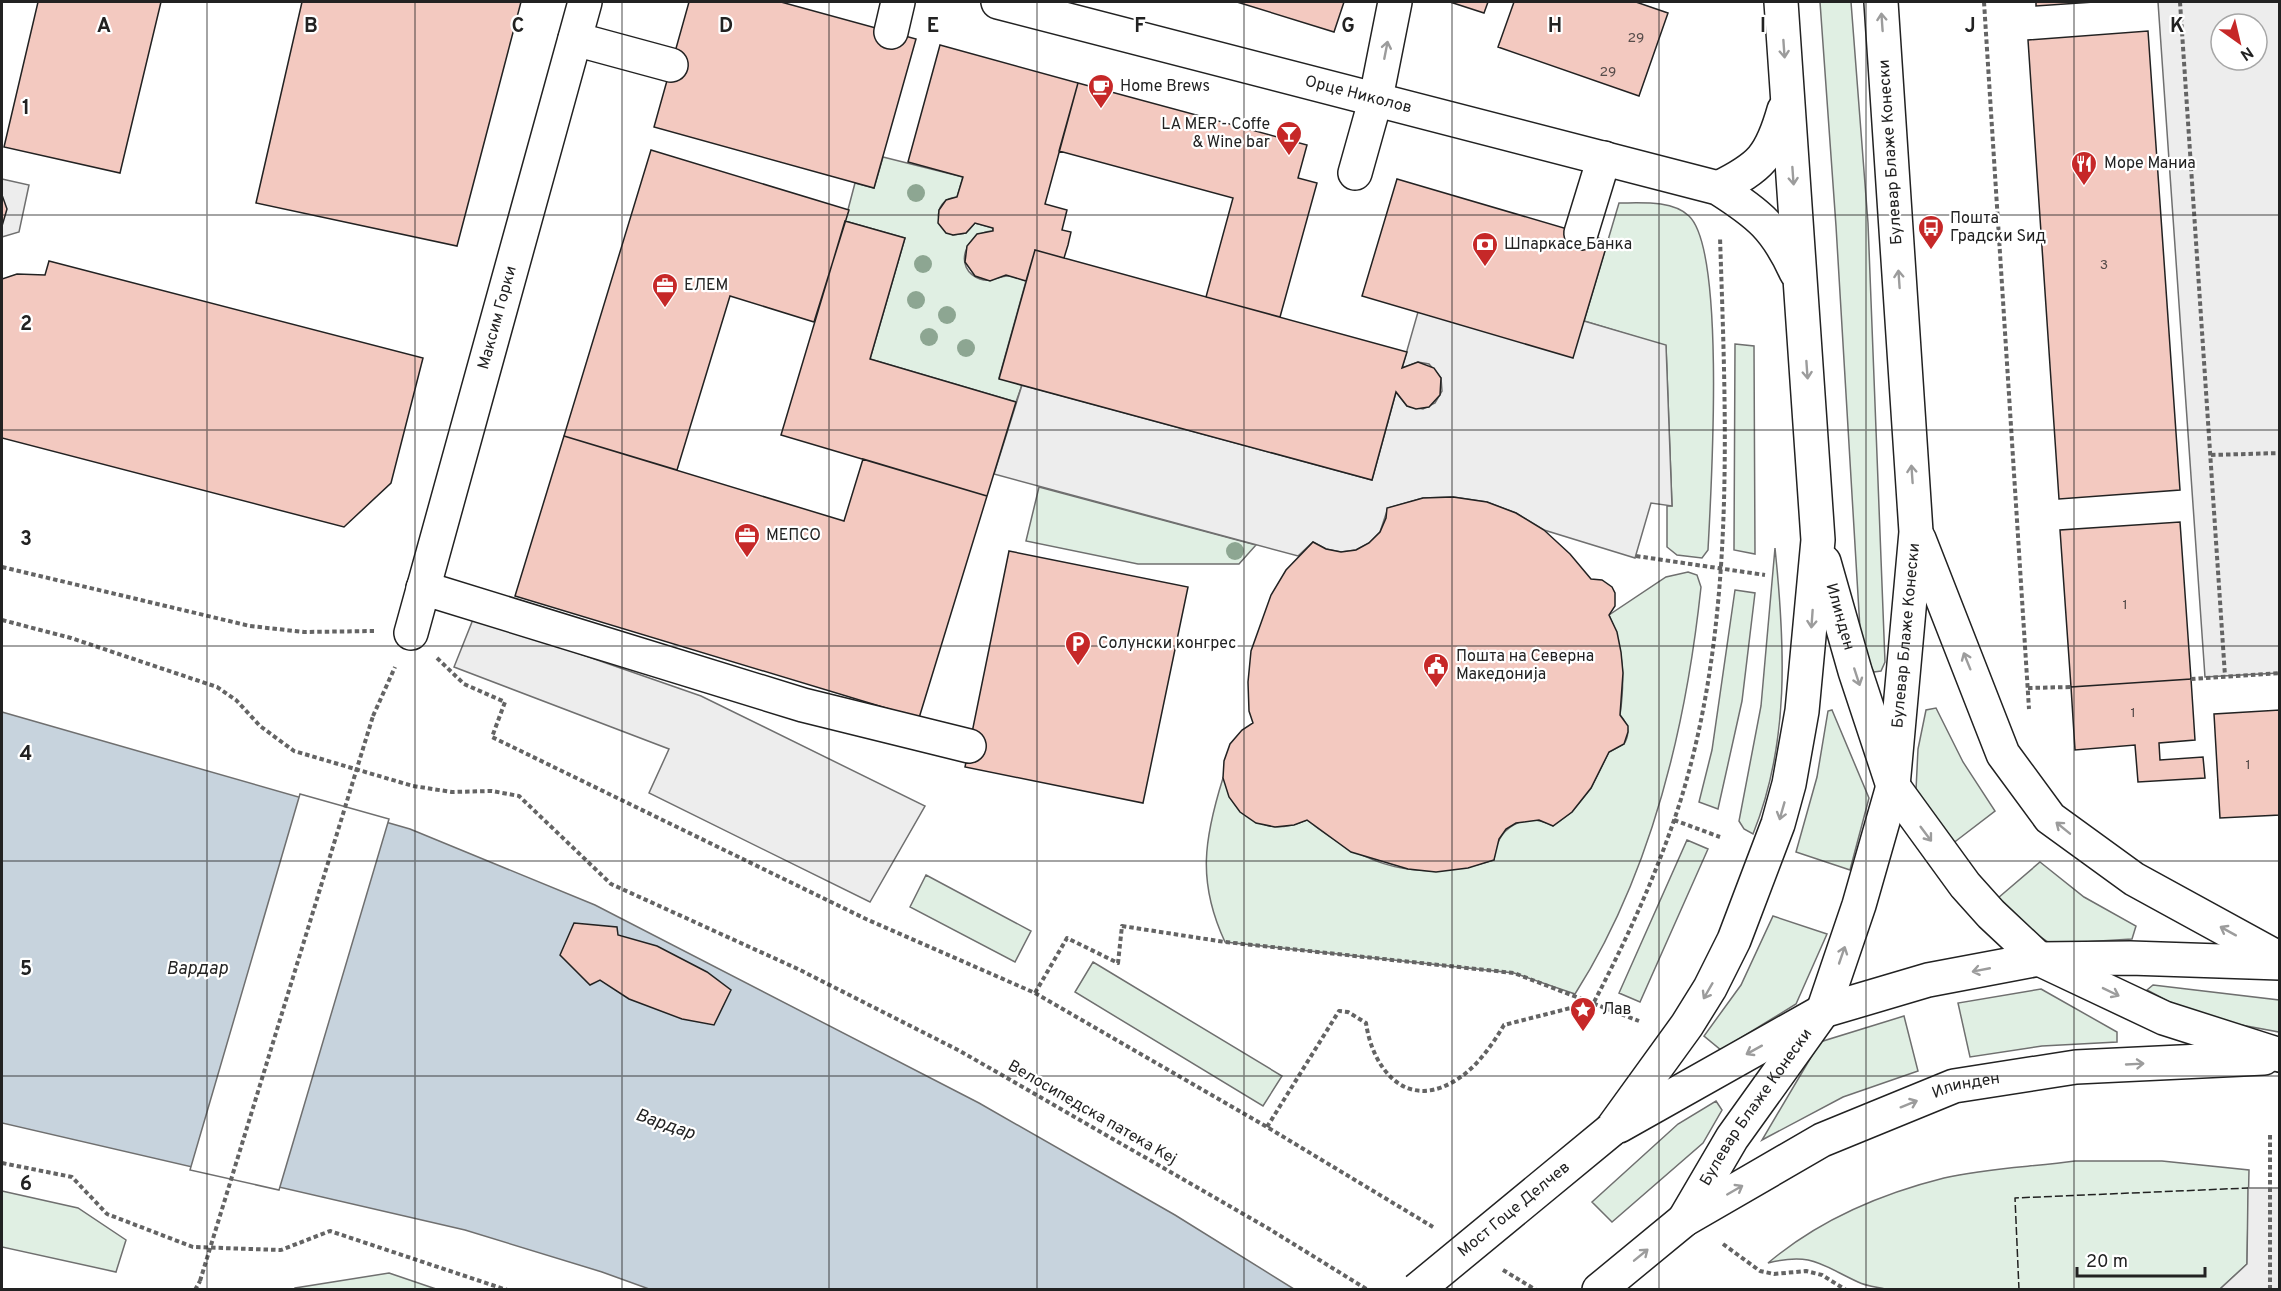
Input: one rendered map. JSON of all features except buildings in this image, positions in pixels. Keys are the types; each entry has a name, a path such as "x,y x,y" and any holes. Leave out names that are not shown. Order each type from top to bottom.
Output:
{"street":[{"name":"Максим Горки","path":"411,633 585,2"},
{"name":"Орце Николов","path":"998,2 1718,188 1755,211 1762,219 1782,243 1801,283"},
{"path":"1355,173 1376,98 1395,2"},
{"path":"1611,1131 1710,988 1734,940 1762,872 1784,804 1796,752 1810,644 1818,540 1781,2"},
{"name":"Булевар Блаже Конески","path":"1684,1220 1732,1137 1823,1011 1859,905 1893,786 1916,532 1881,2"},
{"path":"575,39 671,65"},
{"path":"1718,188 1751,172 1774,142 1787,97"},
{"path":"1581,233 1604,158"},
{"path":"1916,532 2003,754 2050,818 2134,879 2280,961"},
{"name":"Илинден","path":"1818,540 1855,671 1893,786 1965,885 1990,914 2039,959 2164,1018 2280,1056"},
{"path":"423,588 803,705 969,746"},
{"path":"1611,1131 1823,1011 1928,980 2039,959 2130,957 2280,961"},
{"name":"Илинден","path":"1684,1220 1822,1140 1954,1086 2076,1067 2280,1056"},
{"name":"Мост Гоце Делчев","path":"1417,1290 1611,1131"},
{"path":"1599,1290 1684,1220"}],"path":[{"path":"1984,2 2030,721"},
{"path":"2180,2 2225,676"},
{"path":"1268,1127 1339,1011 1348,1012 1366,1023 1376,1060 1389,1076 1404,1086 1428,1090 1452,1083 1468,1071 1493,1043 1504,1025 1594,1002 1632,927 1674,820 1693,752 1719,600 1724,493 1719,230"},
{"path":"2211,455 2280,453"},
{"path":"1636,556 1766,575"},
{"path":"2,567 250,626 304,632 411,633 464,684 505,702 492,737 866,919 1035,993 1268,1127 1436,1229"},
{"name":"Велосипедска патека Кеј","path":"2,620 71,638 218,687 236,700 260,726 294,751 413,786 452,792 492,791 519,796 611,884 798,969 960,1051 1266,1227 1368,1290"},
{"path":"195,1290 200,1281 373,716 411,633"},
{"path":"2191,679 2280,673"},
{"path":"2028,688 2071,687"},
{"path":"1674,820 1720,837"},
{"path":"1035,993 1067,938 1118,963 1122,926 1225,942 1514,973 1639,1021"},
{"path":"2270,1135 2270,1290"},
{"path":"2,1163 72,1177 107,1214 193,1247 281,1250 330,1231 507,1290"},
{"path":"1724,1245 1760,1272 1806,1271 1822,1275 1846,1290"},
{"path":"1496,1265 1536,1290"}],"green space":[{"path":"1820,2 1851,2 1868,223 1885,662 1881,671 1874,672 1869,665 1860,629"},
{"path":"883,157 963,177 957,197 949,199 940,208 938,214 942,226 953,235 966,233 975,223 993,228 993,231 983,233 969,244 964,260 966,267 971,274 984,280 1008,276 1026,281 999,378 1022,385 1016,402 870,359 905,238 845,221 855,183 874,188"},
{"path":"1619,203 1646,203 1674,207 1689,216 1701,238 1708,275 1714,374 1708,550 1702,558 1677,555 1667,547 1667,506 1672,506 1666,346 1584,321"},
{"path":"1735,344 1754,346 1755,554 1734,550"},
{"path":"1039,487 1256,545 1239,564 1138,564 1026,541"},
{"path":"1775,548 1781,621 1782,693 1773,764 1765,799 1753,834 1744,829 1739,821 1761,706"},
{"path":"1688,572 1697,575 1701,587 1686,693 1675,746 1645,849 1625,899 1602,948 1575,994 1514,973 1225,942 1210,900 1206,860 1211,821 1223,778 1240,803 1256,820 1277,827 1307,820 1351,849 1372,860 1394,867 1441,870 1467,867 1494,860 1500,839 1513,825 1532,820 1553,826 1572,812 1591,788 1609,752 1624,744 1628,732 1627,725 1620,715 1622,664 1618,640 1609,615 1666,577"},
{"path":"1735,590 1755,593 1742,701 1718,809 1699,802 1712,750"},
{"path":"1936,708 1963,762 1995,811 1952,844 1916,790 1918,749 1926,710"},
{"path":"1832,710 1869,798 1850,870 1796,852 1817,777 1828,711"},
{"path":"1687,840 1708,849 1640,1002 1619,993"},
{"path":"2040,862 2084,897 2136,926 2132,939 2051,944 2029,929 1998,898"},
{"path":"926,875 1031,931 1015,962 910,907"},
{"path":"1773,916 1827,934 1796,1004 1721,1050 1704,1036 1741,985"},
{"path":"1093,962 1282,1076 1263,1106 1075,992"},
{"path":"2153,985 2279,1000 2279,1032 2198,1017 2147,990"},
{"path":"2041,989 2117,1032 2117,1042 2042,1046 1970,1057 1958,1003"},
{"path":"1904,1016 1918,1071 1843,1097 1762,1140 1820,1042"},
{"path":"1716,1101 1722,1110 1703,1143 1612,1222 1592,1202 1678,1124"},
{"path":"2075,1161 2162,1161 2249,1170 2247,1264 2220,1289 1885,1289 1861,1283 1816,1262 1795,1259 1768,1263 1829,1221 1851,1210 1920,1184 1993,1170"},
{"path":"2,1191 78,1208 126,1240 116,1272 2,1247"},
{"path":"389,1273 436,1289 294,1289 295,1288"}],"shaded area":[{"path":"2158,2 2279,2 2279,673 2205,677"},
{"path":"2,179 29,185 19,232 2,237"},
{"path":"1418,312 1584,321 1666,345 1672,506 1651,503 1635,558 1544,530 1516,513 1487,502 1453,497 1423,498 1388,508 1380,532 1369,543 1356,550 1341,552 1326,549 1313,542 1298,556 994,474 1022,385 1372,480 1396,392 1407,406 1423,409 1435,403 1442,391 1441,378 1429,364 1418,362 1402,368"},
{"path":"474,617 701,696 925,806 870,902 649,793 669,749 454,667"},
{"path":"2248,1188 2279,1188 2279,1289 2220,1289 2247,1264"}],"water":[{"name":"Вардар","path":"2,712 410,829 595,905 979,1103 1175,1215 1294,1289 649,1289 602,1272 465,1230 2,1123"}],"pier":[{"path":"300,794 389,819 279,1190 190,1170"}],"fence":[{"path":"2019,1290 2015,1198 2248,1188"}],"place":[{"name":"Home Brews","path":"1101,110"},
{"name":"LA MER - Coffe & Wine bar","path":"1289,157"},
{"name":"Море Маниа","path":"2084,187"},
{"name":"Пошта Градски Sид","path":"1931,251"},
{"name":"Шпаркасе Банка","path":"1485,268"},
{"name":"ЕЛЕМ","path":"665,309"},
{"name":"МЕПСО","path":"747,559"},
{"name":"Солунски конгрес","path":"1078,667"},
{"name":"Пошта на Северна Македонија","path":"1436,689"},
{"name":"Лав","path":"1583,1033"}]}
